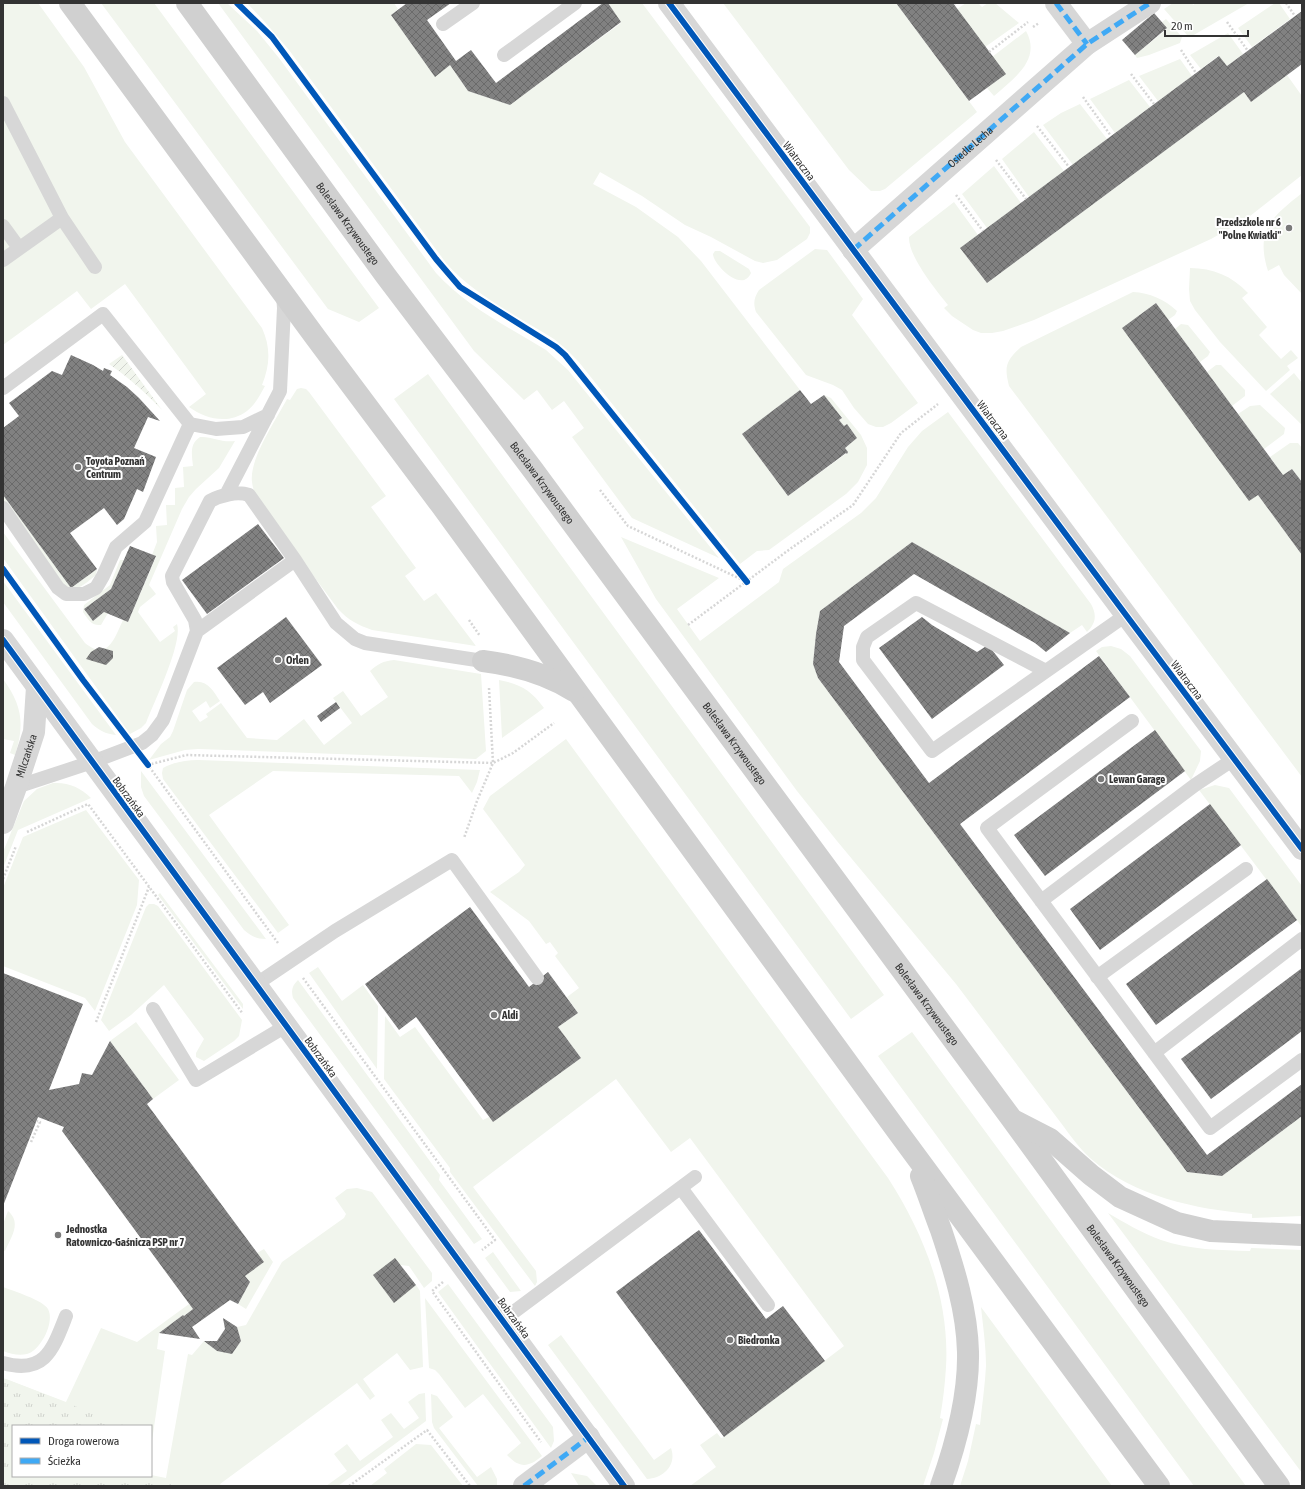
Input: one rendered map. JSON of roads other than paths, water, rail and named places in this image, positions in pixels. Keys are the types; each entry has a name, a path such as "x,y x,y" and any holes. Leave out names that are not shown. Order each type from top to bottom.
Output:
{"main road":[{"path":"70,3 441,505 898,1132 1159,1486"},
{"name":"Bolesława Krzywoustego","path":"187,3 386,276 542,483 1011,1118 1279,1486"},
{"path":"485,662 519,667 542,674 564,684 582,698"},
{"path":"1011,1118 1050,1139 1091,1176 1120,1197 1177,1223 1211,1231 1299,1234"},
{"path":"898,1132 926,1187 949,1255 960,1297 967,1339 968,1368 964,1401 952,1455 942,1486"}],"street":[{"name":"Wiatraczna","path":"669,3 1302,849"},
{"path":"1056,3 1087,44"},
{"name":"Osiedle Lecha","path":"853,250 1087,44 1150,3"},
{"name":"Bobrzańska","path":"3,640 624,1486"},
{"name":"Milczańska","path":"3,823 34,732 37,687"},
{"path":"524,1486 588,1436"}],"lane":[{"path":"443,24 473,3"},
{"path":"504,55 575,3"},
{"path":"3,103 62,218 95,267"},
{"path":"3,260 62,218"},
{"path":"3,226 19,248"},
{"path":"226,495 279,394 282,382 283,293"},
{"path":"3,388 103,314 190,424 216,428 243,427 268,415"},
{"path":"3,508 58,588 66,594 84,594 96,588 116,547 145,522 190,424"},
{"path":"16,787 92,762 142,743 152,736 158,728 163,720 197,631 195,620 172,576 210,501 226,495 242,493 249,495 295,560 336,623 355,639 365,643 485,662"},
{"path":"197,631 295,560"},
{"path":"1046,671 916,603 866,637 863,647 863,660 932,751 1126,615"},
{"path":"1132,721 987,828 1210,1128 1302,1060"},
{"path":"1041,900 1195,785 1234,759"},
{"path":"256,985 335,931 452,860 537,978"},
{"path":"1097,977 1246,869"},
{"path":"1154,1053 1302,938"},
{"path":"153,1009 196,1080 286,1026"},
{"path":"502,1320 696,1177"},
{"path":"681,1188 768,1305"},
{"path":"3,1363 21,1366 37,1363 47,1355 55,1343 66,1316"}],"place":[{"name":"Przedszkole nr 6 \"Polne Kwiatki\"","path":"1289,228"},
{"name":"Toyota Poznań Centrum","path":"78,467"},
{"name":"Orlen","path":"278,660"},
{"name":"Lewan Garage","path":"1101,779"},
{"name":"Aldi","path":"494,1015"},
{"name":"Jednostka Ratowniczo-Gaśnicza PSP nr 7","path":"58,1235"},
{"name":"Biedronka","path":"730,1340"}]}
